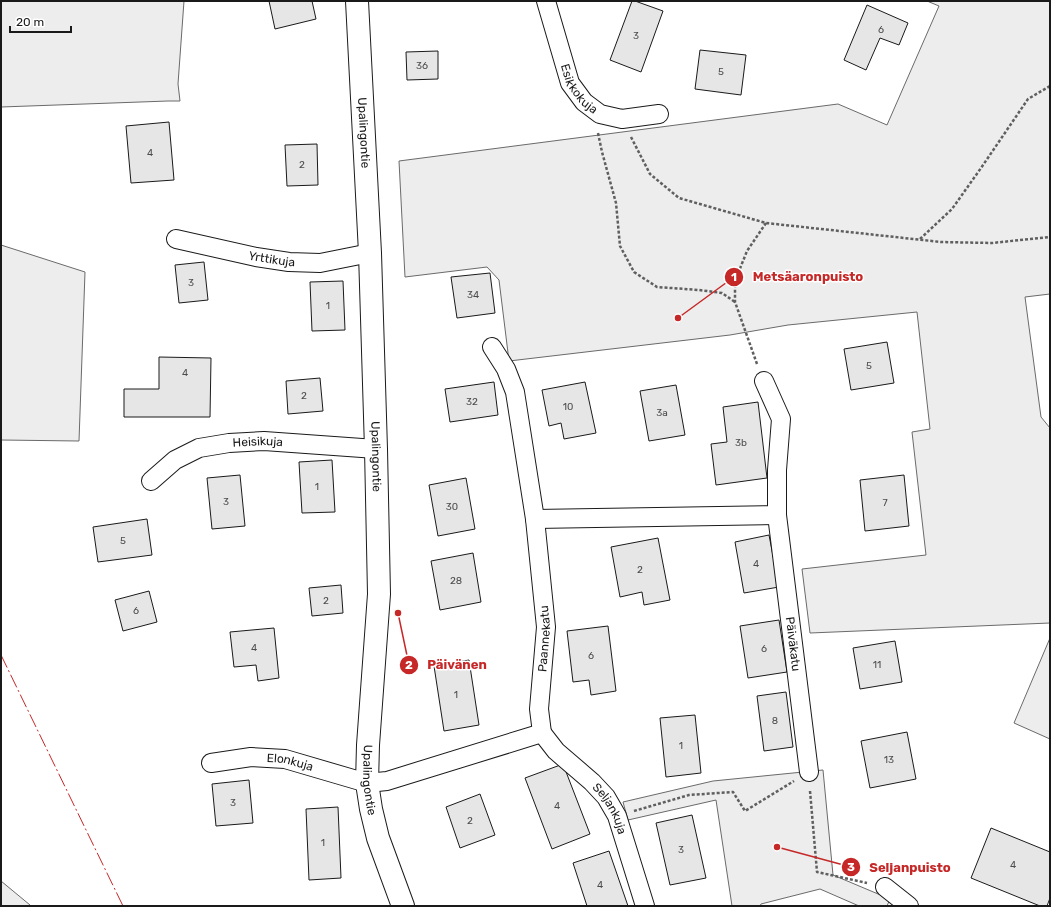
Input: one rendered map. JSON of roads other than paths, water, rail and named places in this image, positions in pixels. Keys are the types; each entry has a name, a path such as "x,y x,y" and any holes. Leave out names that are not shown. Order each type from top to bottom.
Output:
{"street":[{"name":"Upalingontie","path":"357,1 370,254 379,594 368,745 367,783 378,838 403,906"},
{"name":"Esikkokuja","path":"546,1 570,83 584,102 600,114 622,119 659,114"},
{"name":"Yrttikuja","path":"176,239 256,257 289,262 320,263 370,254"},
{"name":"Paannekatu","path":"492,347 506,369 515,392 535,519 546,628 539,709 542,733"},
{"name":"Päiväkatu","path":"764,381 780,419 777,470 777,516 809,772"},
{"name":"Heisikuja","path":"151,481 175,460 199,448 229,443 264,441 376,449"},
{"path":"535,519 777,516"},
{"path":"367,783 387,781 542,733"},
{"name":"Seljankuja","path":"542,733 556,751 592,782 606,797 617,816 645,906"},
{"name":"Elonkuja","path":"211,763 251,757 285,759 367,783"},
{"path":"886,887 909,906"}],"place":[{"name":"Metsäaronpuisto","path":"678,318"},
{"name":"Päivänen","path":"398,613"},
{"name":"Seljanpuisto","path":"777,847"}]}
